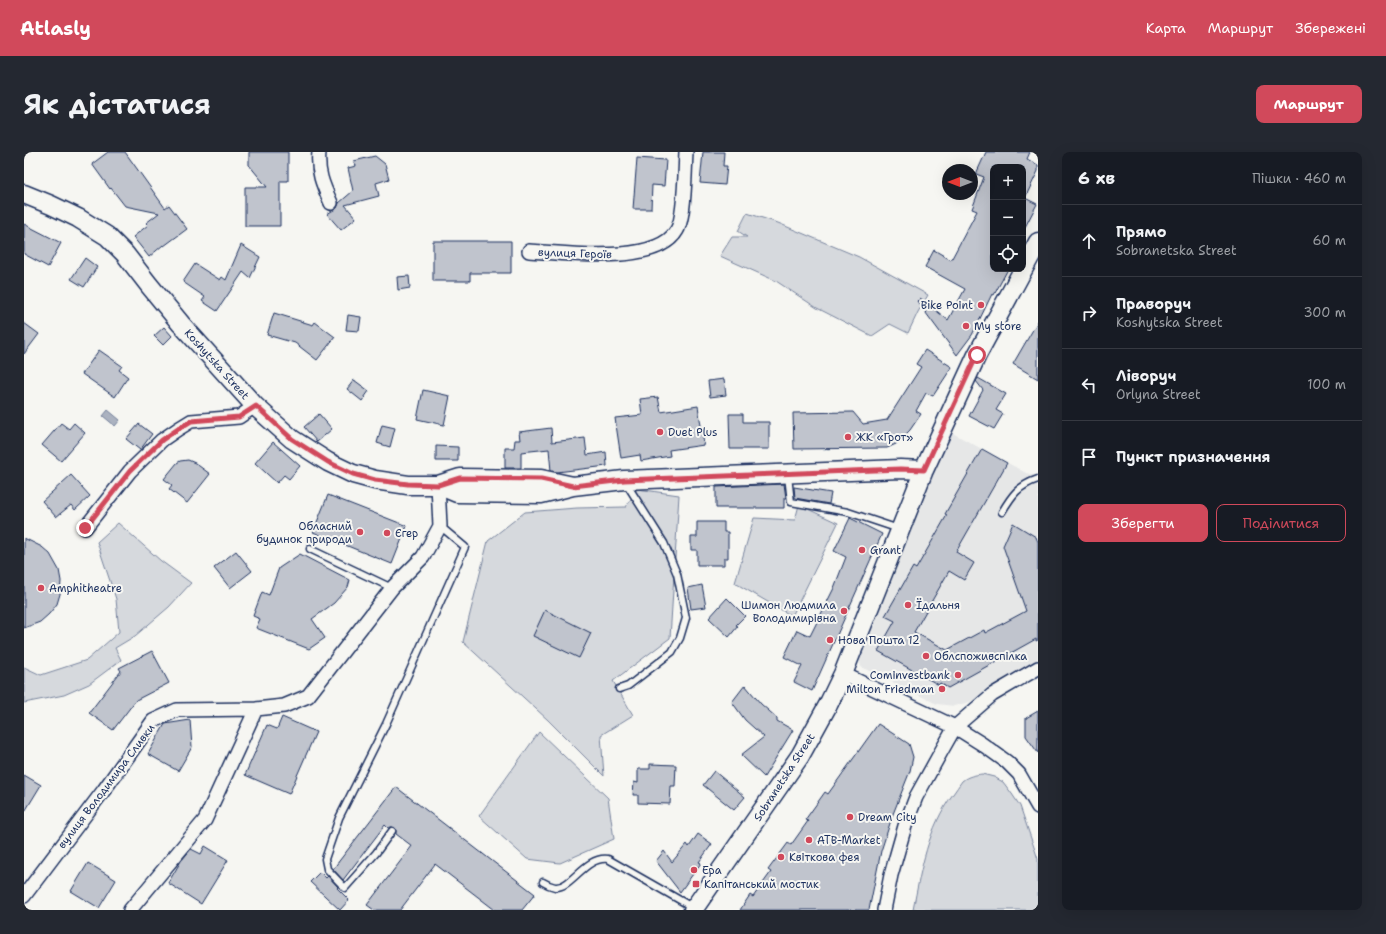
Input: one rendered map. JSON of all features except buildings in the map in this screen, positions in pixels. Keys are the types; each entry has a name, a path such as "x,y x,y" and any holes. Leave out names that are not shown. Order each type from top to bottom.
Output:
{"street":[{"path":"319,152 319,173 331,203"},
{"name":"вулиця Героїв","path":"529,251 608,255 650,249 666,243 678,230 682,212 686,152"},
{"name":"Koshytska Street","path":"24,194 78,218 107,236 125,254 186,329 256,406 292,439 328,462 353,474 375,480 408,484 438,485 457,493 541,494 573,486 624,480 900,469 924,470"},
{"name":"Sobranetska Street","path":"694,909 800,756 828,705 843,674 924,470 977,355 1038,242"},
{"path":"85,528 130,471 162,440 191,421 239,417 256,406"},
{"path":"438,485 440,526"},
{"name":"вулиця Володимира Сливки","path":"24,896 104,790 153,721 177,710 256,709 284,706 308,696 392,588 423,557 440,526"},
{"path":"884,910 891,875 905,826 916,797 955,727 992,695 1038,668"},
{"path":"843,674 955,727 1007,762 1019,774 1038,807"},
{"path":"130,910 205,820 256,709"}],"lane":[{"path":"788,474 790,502 848,512 901,530"},
{"path":"1002,512 1012,495 1020,488 1038,479"},
{"path":"619,689 628,686 672,652 680,638 686,618 676,574 664,543 624,480"},
{"path":"392,831 345,888 327,869 325,859 339,818 386,724 465,547 440,526"},
{"path":"310,548 392,588"},
{"path":"543,882 555,887 562,885 593,861 602,858 608,859 694,909"}],"shaded area":[{"path":"747,213 778,223 859,257 928,295 908,333 890,324 872,336 817,308 776,281 720,256 732,237 747,237 738,231"},
{"path":"108,410 120,420 115,426 103,416"},
{"path":"947,430 1026,473 1038,476 1038,662 970,702 954,706 937,704 861,667 858,654"},
{"path":"637,489 679,495 670,638 613,681 633,715 601,735 604,776 548,720 463,642 488,541 525,512 577,508 626,507"},
{"path":"799,505 838,523 792,616 735,583 754,518 795,520"},
{"path":"118,523 161,561 191,583 169,607 135,636 115,648 121,660 89,684 64,695 24,703 24,667 41,675 87,660 119,632 116,599 97,542"},
{"path":"539,732 608,798 614,839 560,863 527,859 479,816"},
{"path":"982,774 994,777 1003,782 1020,806 1038,859 1038,910 913,910 919,879 931,835 944,807 964,779"}],"place":[{"name":"Bike Point","path":"981,305"},
{"name":"My store","path":"966,326"},
{"name":"Duet Plus","path":"660,432"},
{"name":"ЖК «Грот»","path":"848,437"},
{"name":"Обласний будинок природи","path":"360,532"},
{"name":"Єгер","path":"387,533"},
{"name":"Grant","path":"862,550"},
{"name":"Amphitheatre","path":"41,588"},
{"name":"Їдальня","path":"908,605"},
{"name":"Шимон Людмила Володимирівна","path":"844,611"},
{"name":"Нова Пошта 12","path":"830,640"},
{"name":"Облспоживспілка","path":"926,656"},
{"name":"Cominvestbank","path":"958,675"},
{"name":"Milton Friedman","path":"942,689"},
{"name":"Dream City","path":"850,817"},
{"name":"ATB-Market","path":"809,840"},
{"name":"Квіткова фея","path":"781,857"},
{"name":"Ера","path":"694,870"},
{"name":"Капітанський мостик","path":"696,884"}],"route":[{"path":"85,528 130,471 162,440 191,421 239,417 256,406 272,423 292,439 328,462 353,474 375,480 408,484 438,485 460,478 541,479 573,486 624,480 900,469 924,470 977,355"}]}
